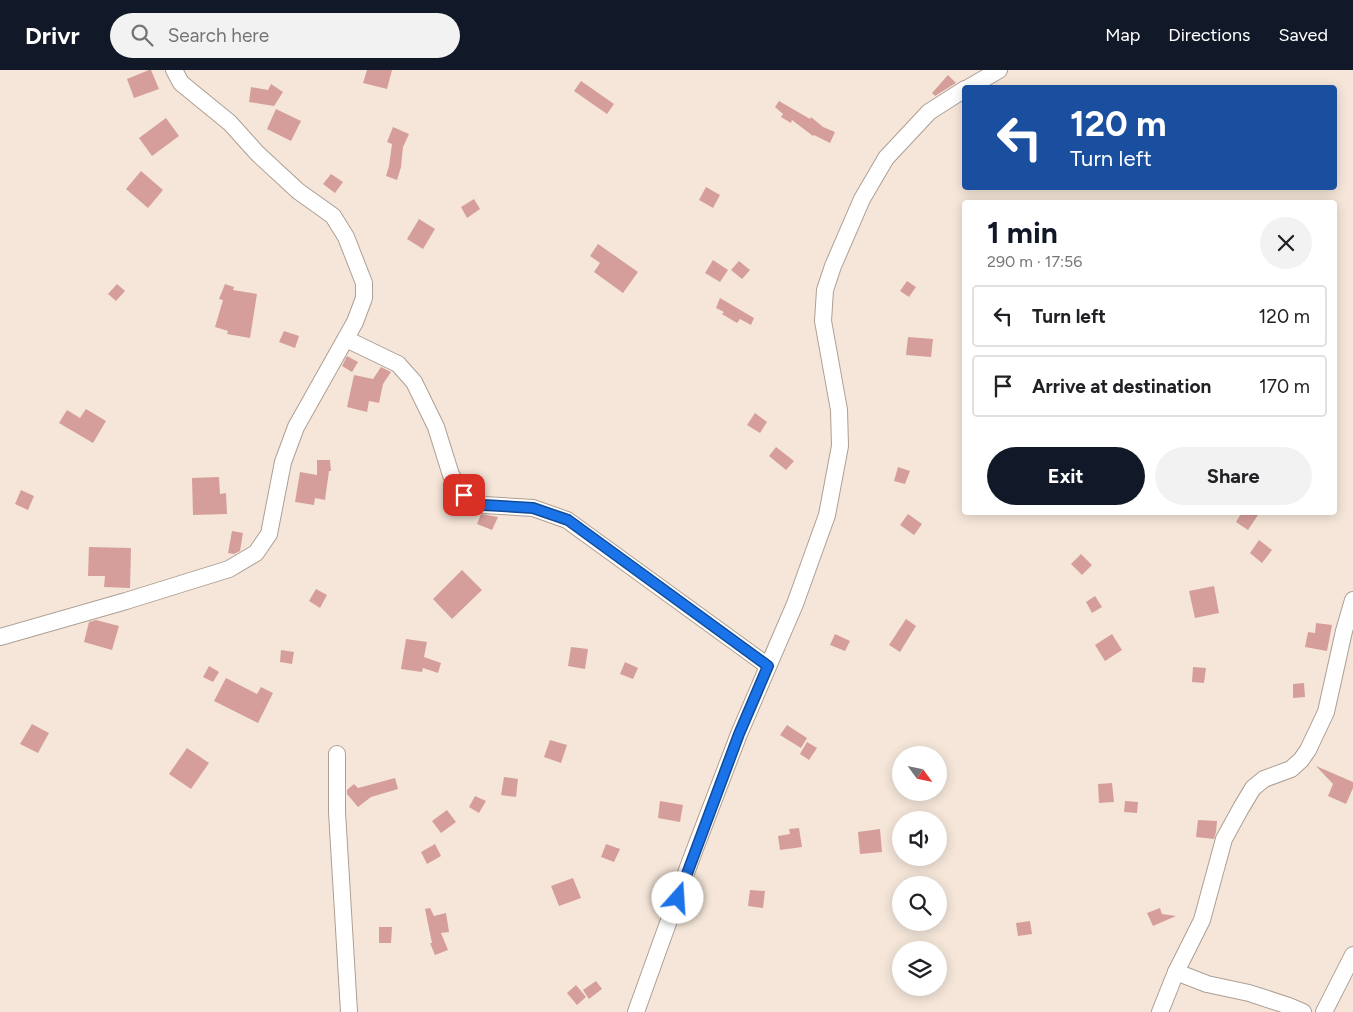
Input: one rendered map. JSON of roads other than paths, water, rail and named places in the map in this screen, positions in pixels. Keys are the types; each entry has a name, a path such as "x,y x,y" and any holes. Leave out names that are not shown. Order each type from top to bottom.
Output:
{"street":[{"path":"0,637 229,569 256,553 269,534 283,462 296,426 346,339 364,298 364,283 346,237 333,216 298,191 257,153 230,123 181,83 174,70"},
{"path":"972,85 999,70"},
{"path":"636,1012 739,734 795,604 827,515 840,446 839,410 824,321 825,290 833,266 862,198 886,158 930,112 962,91"},
{"path":"346,339 398,364 414,382 436,427 451,475 464,495 484,505 533,508 568,520 768,666"},
{"path":"1160,1012 1176,972 1202,920 1224,839 1241,808 1253,788 1264,779 1291,769 1301,760 1326,712 1353,600"},
{"path":"337,754 337,812 349,1012"},
{"path":"1324,1012 1353,955"},
{"path":"1176,972 1207,984 1249,993 1303,1012"}]}
